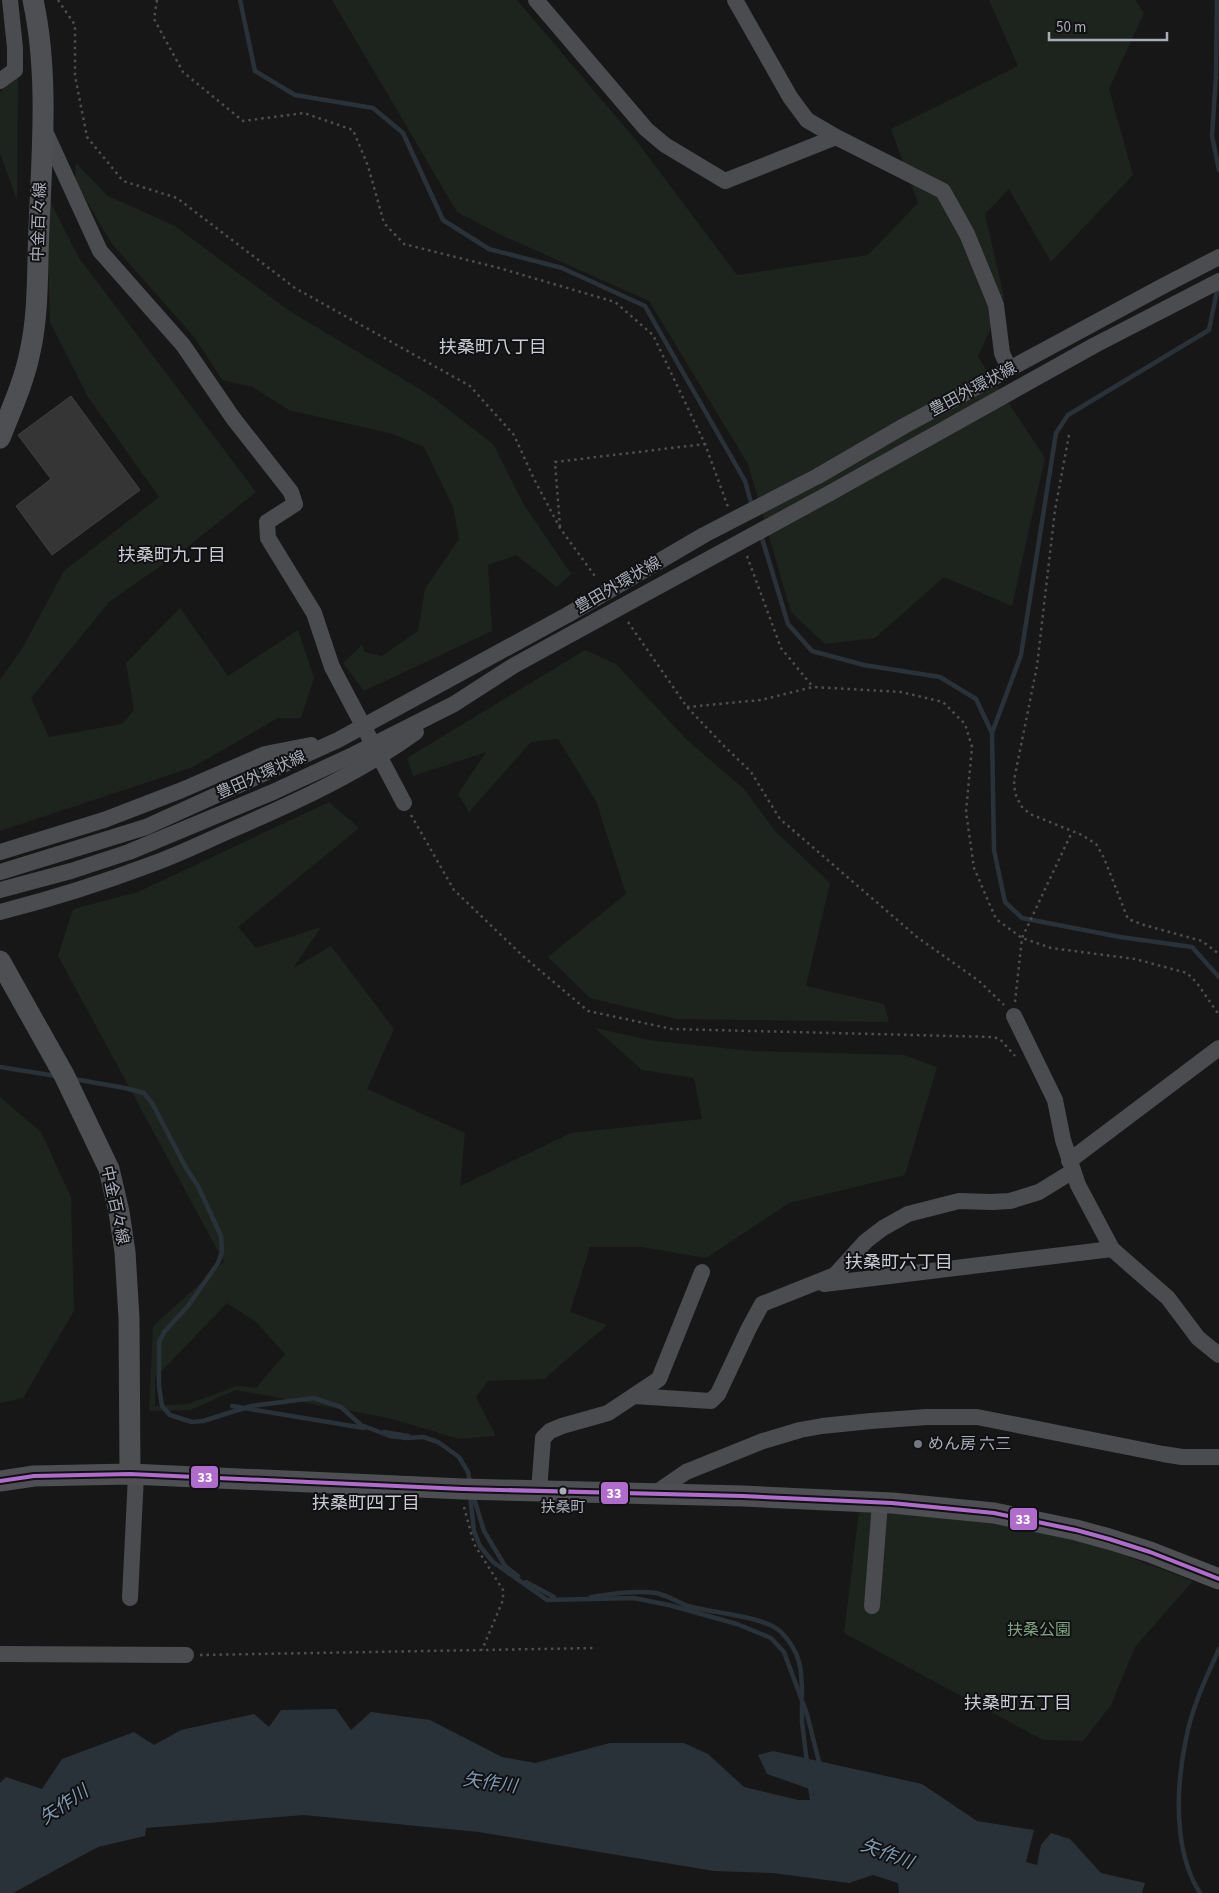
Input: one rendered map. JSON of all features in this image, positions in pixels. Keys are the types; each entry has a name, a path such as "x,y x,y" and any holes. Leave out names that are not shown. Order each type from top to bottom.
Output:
{"main road":[{"name":"中金百々線","path":"0,438 18,394 30,352 36,312 43,127 40,30 33,0"},
{"name":"中金百々線","path":"0,961 64,1075 109,1169 120,1212 125,1252 129,1318 133,1475"},
{"path":"0,1481 34,1476 133,1475 465,1489 880,1502 994,1513 1076,1530 1150,1552 1219,1579"}],"street":[{"path":"0,81 15,70 15,48 10,0"},
{"path":"536,0 646,129 665,145 725,181 836,137"},
{"path":"735,0 790,98 807,120 836,137 943,191 967,234 996,305 1002,353 1009,369"},
{"path":"43,127 100,252 182,345 233,418 291,492 295,504 267,522 268,538 314,613 332,667 404,803"},
{"name":"豊田外環状線","path":"0,872 146,827 338,740 568,614 704,535 818,476 904,426 1163,286 1219,258"},
{"name":"豊田外環状線","path":"0,890 71,871 129,852 196,826 348,757 454,704 513,666 1026,383 1183,298 1219,281"},
{"path":"0,912 55,898 153,864 260,818 335,782 389,750 454,704"},
{"path":"0,852 104,820 182,790 265,754 338,740"},
{"path":"1014,1016 1056,1100 1063,1140 1078,1185 1112,1249 1168,1298 1198,1338 1219,1355"},
{"path":"634,1396 711,1401 718,1394 762,1304 835,1275 866,1241 883,1228 908,1214 959,1201 992,1202 1010,1200 1039,1192 1219,1048"},
{"path":"805,1286 1112,1249"},
{"path":"539,1491 543,1438 550,1431 608,1413 659,1379 702,1272"},
{"path":"654,1494 686,1472 763,1441 800,1430 822,1426 928,1417 977,1417 1163,1454 1182,1457 1219,1457"},
{"path":"130,1598 133,1475"},
{"path":"872,1606 880,1502"},
{"path":"0,1654 186,1655"}],"path":[{"path":"58,0 75,25 75,76 87,137 122,181 177,198 295,288 470,386 514,435 534,479 560,528 599,581"},
{"path":"157,0 154,19 184,72 243,121 304,113 353,130 368,166 384,224 404,244 499,268 615,302 653,335 705,444 729,508"},
{"path":"1069,435 1055,510 1037,666 1014,780 1015,793 1021,806 1030,814 1082,835 1096,844 1104,858 1128,919 1144,926 1202,941 1219,954"},
{"path":"560,528 555,462 705,444"},
{"path":"746,555 781,648 813,687"},
{"path":"627,619 687,707 751,772 780,819 917,937 979,981 1014,1016"},
{"path":"687,707 762,700 813,687 901,692 942,702 965,724 972,748 966,812 974,868 996,919 1022,938 1051,948 1135,959 1187,973 1197,983 1219,1015"},
{"path":"404,803 454,890 524,957 588,1011 672,1029 992,1037 1000,1039 1018,1060"},
{"path":"1014,1016 1022,938 1072,832"},
{"path":"465,1489 474,1544 503,1590 503,1600 482,1650"},
{"path":"186,1655 596,1648"}],"green space":[{"path":"332,0 517,0 635,139 737,275 868,255 918,203 891,129 1018,66 989,0 1135,0 1144,13 1109,89 1133,175 1051,262 1009,189 985,214 1004,297 978,357 1045,458 1012,606 944,577 875,638 825,644 791,612 748,464 649,301 501,235 457,212"},
{"path":"18,78 17,200 0,153 0,92"},
{"path":"76,163 108,196 175,226 288,310 428,394 493,444 524,505 571,574 557,587 516,555 488,565 492,631 364,691 343,663 362,645 365,652 382,656 418,631 425,589 459,539 453,507 424,447 393,434 289,410 253,387 222,380 195,338 112,244 75,181"},
{"path":"46,193 79,258 256,492 185,549 109,602 31,698 49,737 122,724 134,710 126,663 180,608 228,676 298,630 314,678 301,718 278,718 193,767 0,831 0,680 23,647 64,571 159,497 88,397 50,322"},
{"path":"585,650 616,664 687,740 744,789 775,831 830,883 806,986 884,1004 889,1022 677,1019 590,998 548,957 626,894 596,801 558,739 531,742 469,812 458,794 486,752 413,776 407,758"},
{"path":"329,802 359,828 238,927 256,948 321,927 293,968 331,946 394,1029 367,1089 465,1133 460,1186 571,1133 702,1119 694,1078 642,1070 595,1028 648,1040 751,1051 904,1055 937,1067 905,1175 789,1203 706,1258 642,1247 590,1247 570,1312 607,1325 544,1379 488,1381 476,1397 496,1436 459,1439 389,1418 236,1390 190,1410 149,1411 153,1326 224,1262 58,956 73,909 138,892","holes":["227,1303 256,1322 285,1354 256,1388 237,1386 188,1404 155,1406 155,1378"]},
{"path":"0,1097 41,1132 71,1197 74,1311 23,1398 0,1403"},
{"name":"扶桑公園","path":"860,1503 993,1522 1099,1546 1193,1581 1135,1647 1111,1705 1083,1741 1043,1740 844,1633"}],"water":[{"name":"矢作川","path":"336,1709 351,1730 371,1712 430,1720 502,1757 535,1763 610,1743 684,1743 708,1754 744,1787 798,1800 814,1800 814,1794 807,1788 767,1774 758,1755 773,1751 922,1784 977,1821 1034,1830 1026,1862 1037,1865 1041,1845 1051,1833 1070,1839 1101,1873 1145,1883 1142,1893 899,1893 898,1883 873,1875 849,1883 773,1873 714,1871 479,1832 304,1815 146,1828 145,1836 98,1847 13,1893 0,1893 0,1783 6,1777 42,1789 62,1759 134,1732 154,1745 181,1730 254,1714 269,1727 281,1710"}],"building":[{"path":"71,396 140,490 52,555 16,506 51,479 18,435"}],"waterway":[{"path":"240,0 255,71 295,95 373,108 403,133 443,220 489,249 562,268 645,306 745,481 752,506"},
{"path":"1217,0 1216,76 1212,136 1219,170"},
{"path":"992,733 1021,655 1056,433 1068,415 1209,330 1218,286"},
{"path":"761,535 788,624 812,651 864,665 940,677 976,699 992,733 994,850 1005,902 1022,918 1120,937 1192,947 1219,977"},
{"path":"0,1067 56,1076"},
{"path":"74,1079 144,1093 152,1103 186,1168 198,1186 221,1236 222,1252 218,1263 188,1306 165,1331 159,1342 159,1386 162,1406 170,1415 192,1422 203,1421 251,1406 314,1398 341,1407 361,1425 390,1436 423,1437 438,1442 459,1457 468,1472 470,1482"},
{"path":"232,1406 364,1428"},
{"path":"384,1432 408,1436"},
{"path":"470,1495 474,1531 480,1546 493,1562 547,1600 634,1598 669,1605 737,1624 771,1638 784,1652 807,1714 820,1766"},
{"path":"473,1495 484,1531 505,1566 518,1576"},
{"path":"526,1582 554,1597"},
{"path":"591,1597 632,1592 656,1593 688,1606 752,1619 775,1627 788,1640 797,1655 802,1678 802,1696"},
{"path":"1200,1893 1191,1876 1181,1838 1179,1818 1180,1777 1192,1716 1219,1649"},
{"path":"802,1704 802,1722 807,1763"},
{"path":"810,1786 813,1805"}],"transit line":[{"name":"33","path":"0,1481 34,1476 130,1474 463,1489 743,1496 892,1503 994,1513 1076,1530 1150,1552 1219,1579"}],"place":[{"name":"めん房 六三","path":"918,1444"},
{"name":"扶桑町","path":"563,1491"}],"district":[{"name":"扶桑町八丁目","path":"493,347"},
{"name":"扶桑町九丁目","path":"172,555"},
{"name":"扶桑町六丁目","path":"899,1262"},
{"name":"扶桑町四丁目","path":"366,1503"},
{"name":"扶桑町五丁目","path":"1018,1703"}]}
